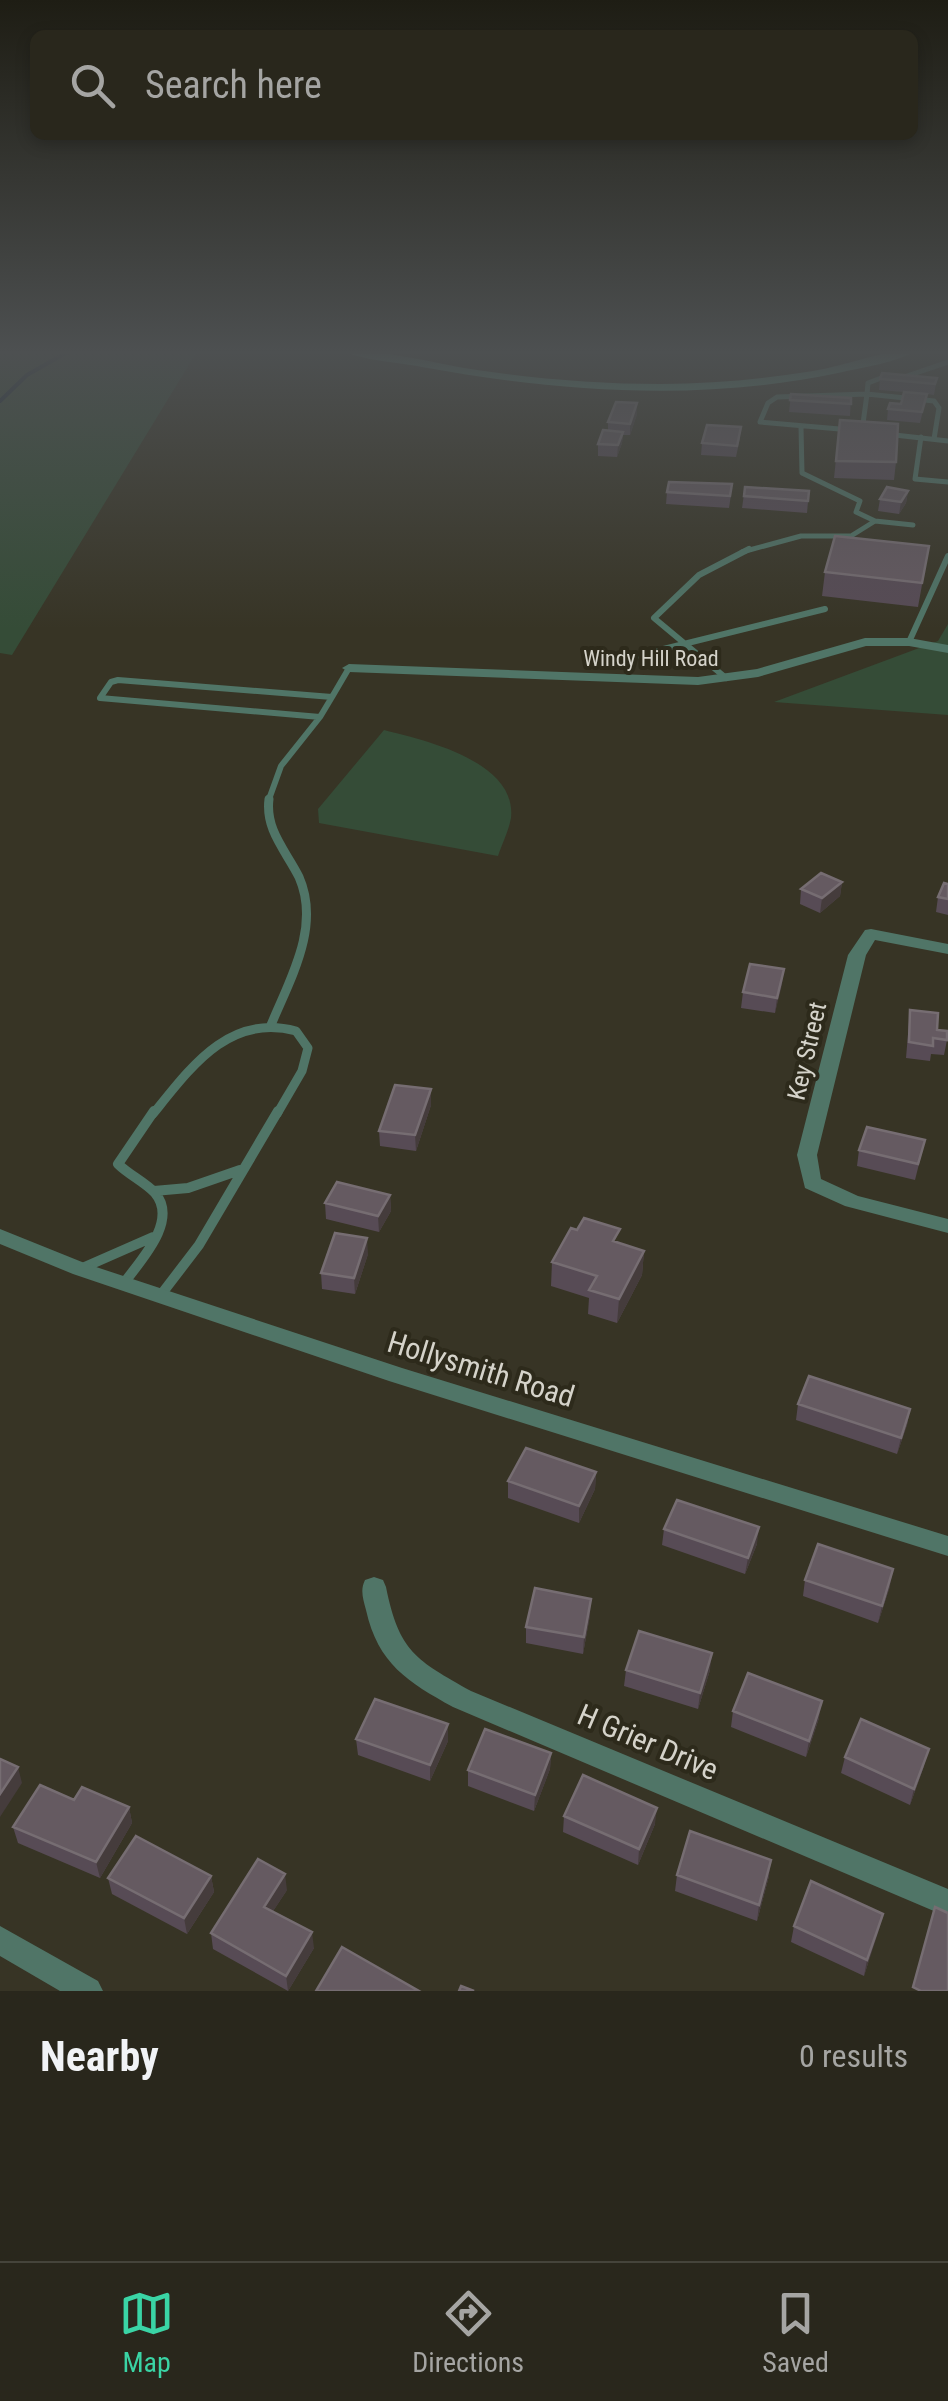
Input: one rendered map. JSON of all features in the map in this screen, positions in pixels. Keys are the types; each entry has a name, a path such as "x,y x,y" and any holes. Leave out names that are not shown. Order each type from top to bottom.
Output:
{"street":[{"name":"Windy Hill Road","path":"348,668 656,682 726,678 864,642 909,642 948,649"},
{"name":"Key Street","path":"948,948 871,934 856,956 807,1156 812,1183 852,1201 948,1226"},
{"name":"Hollysmith Road","path":"0,1236 80,1269 397,1375 948,1546"},
{"name":"H Grier Drive","path":"374,1588 380,1628 389,1647 430,1681 462,1698 948,1903"},
{"path":"0,1940 88,1991"}],"lane":[{"path":"801,443 802,473 860,501 856,512 875,521 912,524"},
{"path":"919,443 915,479 948,482"},
{"path":"726,678 654,618 669,596 739,555 766,544 798,536 858,534 875,521"},
{"path":"909,642 948,556"},
{"path":"611,662 825,609"},
{"path":"271,1024 304,939 306,900 297,872 268,822 268,791 307,730 320,718 348,668"},
{"path":"320,718 100,698 111,682 118,680 332,697"},
{"path":"124,1284 164,1220 164,1206 154,1191 131,1179 118,1164 128,1142 222,1040 246,1028 271,1024 296,1031 308,1048 302,1071 198,1245 160,1296"},
{"path":"154,1191 188,1188 240,1170"},
{"path":"80,1269 155,1235"}],"green space":[{"path":"0,443 141,443 12,655 0,653"},
{"path":"948,624 948,715 774,702 938,641"},
{"path":"384,730 465,756 499,782 509,798 511,818 498,856 319,823 318,809"}],"building":[{"path":"838,443 897,443 896,462 836,461"},
{"path":"669,482 732,484 730,496 667,492"},
{"path":"745,487 809,491 808,501 744,496"},
{"path":"887,487 908,491 901,502 880,499"},
{"path":"835,536 929,546 922,583 825,572"},
{"path":"821,873 842,882 822,898 801,889"},
{"path":"944,883 948,884 948,899 938,897"},
{"path":"750,964 784,969 777,998 743,992"},
{"path":"910,1010 938,1013 937,1030 947,1031 947,1040 933,1038 933,1046 909,1042"},
{"path":"395,1085 431,1089 415,1135 379,1131"},
{"path":"867,1127 925,1140 918,1164 859,1150"},
{"path":"337,1182 390,1195 378,1216 325,1203"},
{"path":"584,1218 620,1229 613,1241 644,1251 619,1299 589,1290 597,1276 552,1262 571,1228 577,1230"},
{"path":"335,1233 367,1238 354,1278 321,1273"},
{"path":"809,1376 910,1409 901,1438 798,1404"},
{"path":"526,1448 596,1472 579,1506 508,1481"},
{"path":"677,1500 759,1527 748,1558 664,1529"},
{"path":"818,1544 893,1569 882,1606 805,1580"},
{"path":"535,1588 591,1599 584,1637 526,1627"},
{"path":"639,1631 712,1653 700,1693 626,1670"},
{"path":"748,1673 822,1701 809,1741 733,1711"},
{"path":"375,1699 448,1724 430,1765 356,1739"},
{"path":"861,1719 929,1749 914,1789 845,1757"},
{"path":"485,1729 551,1753 535,1795 468,1770"},
{"path":"0,1759 18,1767 0,1794"},
{"path":"583,1775 657,1808 639,1849 564,1816"},
{"path":"40,1785 74,1800 82,1787 129,1807 96,1862 13,1827"},
{"path":"690,1831 771,1860 759,1905 677,1875"},
{"path":"136,1836 211,1876 184,1918 108,1878"},
{"path":"258,1859 285,1874 264,1907 312,1932 286,1976 211,1933"},
{"path":"811,1881 883,1914 867,1960 794,1926"},
{"path":"935,1907 948,1913 948,1991 921,1991 913,1987"},
{"path":"342,1947 419,1991 316,1991"}]}
